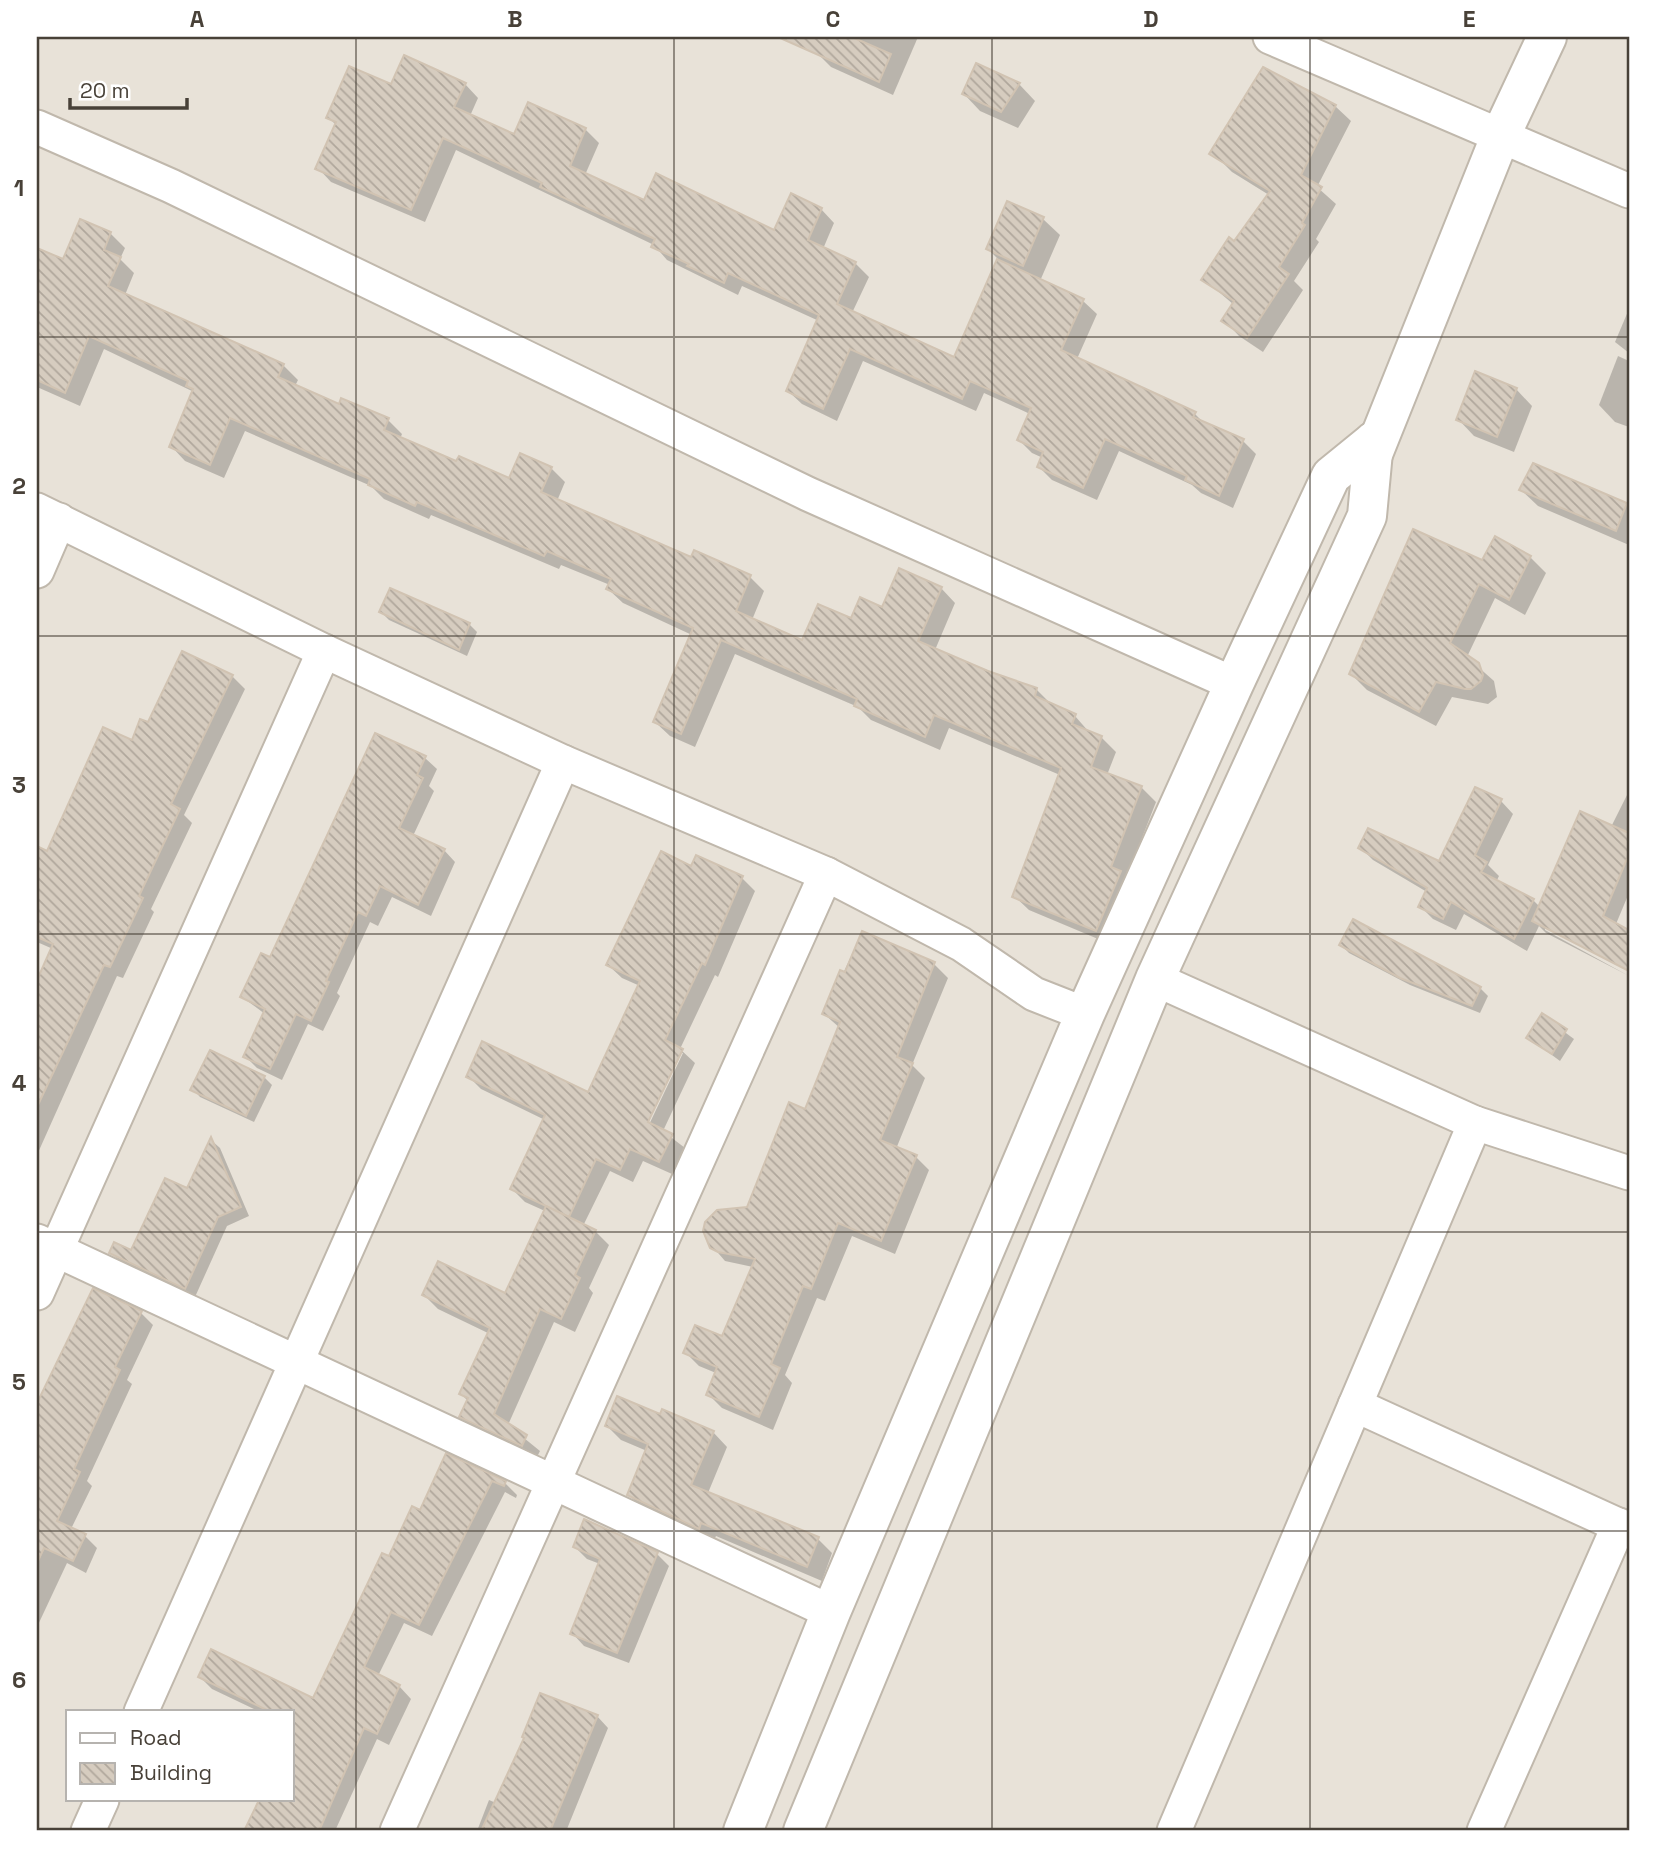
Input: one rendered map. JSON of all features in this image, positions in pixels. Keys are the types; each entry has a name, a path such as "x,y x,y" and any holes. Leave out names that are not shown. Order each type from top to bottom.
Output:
{"street":[{"path":"1270,37 1629,191"},
{"path":"1373,454 1500,137 1547,37"},
{"path":"37,127 171,186 808,494 1234,684"},
{"path":"743,1831 831,1612 1085,1014 1234,684 1331,476 1374,441 1367,516 1156,979 803,1831"},
{"path":"37,571 48,515 324,651 563,762 826,874 961,944 1034,994 1085,1014"},
{"path":"37,1293 46,1246 324,651"},
{"path":"142,1710 563,762"},
{"path":"397,1831 826,874"},
{"path":"1156,979 1475,1123 1629,1173"},
{"path":"1174,1831 1475,1123"},
{"path":"46,1246 831,1612"},
{"path":"1355,1405 1624,1527 1484,1831"},
{"path":"88,1831 102,1801"}],"shaded area":[{"path":"37,37 1629,37 1629,1831 37,1831"}],"building":[{"path":"778,37 852,37 891,54 879,82"},
{"path":"404,55 466,83 454,107 514,134 528,102 586,128 570,166 644,200 656,173 774,230 791,193 822,208 808,240 856,262 837,304 954,357 997,259 1084,299 1061,350 1196,412 1193,417 1244,439 1219,496 1185,480 1187,476 1105,439 1083,488 1037,467 1043,452 1017,440 1031,408 970,381 962,399 850,349 823,409 786,391 819,315 728,273 724,283 687,266 689,264 651,247 655,239 540,187 542,183 443,138 411,210 315,169 336,122 326,118 349,66 391,84"},
{"path":"976,63 1020,83 1001,112 962,94"},
{"path":"1263,67 1336,105 1301,175 1322,187 1302,223 1305,225 1279,267 1289,274 1247,338 1221,321 1234,301 1201,280 1229,237 1234,241 1270,191 1209,154"},
{"path":"1007,201 1044,217 1023,266 986,249"},
{"path":"80,219 111,232 104,250 121,257 108,286 284,364 278,377 339,404 341,398 389,418 384,430 456,461 459,456 509,478 520,453 552,467 541,492 691,557 694,550 751,575 736,611 802,640 818,604 851,618 860,597 882,607 899,568 942,587 918,641 988,671 1037,688 1035,696 1076,714 1072,724 1102,736 1091,767 1142,786 1111,867 1121,871 1096,931 1012,897 1061,768 934,715 925,737 854,706 857,699 721,640 681,734 653,722 693,628 606,589 611,579 547,551 544,556 417,502 415,506 368,485 370,479 230,418 210,465 169,447 193,389 186,386 188,381 89,336 65,393 37,380 37,248 63,259"},
{"path":"1475,371 1517,388 1497,437 1456,420"},
{"path":"1533,463 1627,503 1616,531 1519,490"},
{"path":"1413,529 1482,560 1495,536 1531,556 1509,600 1479,584 1450,643 1479,663 1483,675 1481,681 1471,689 1436,682 1419,712 1349,674"},
{"path":"390,588 470,623 459,650 379,612"},
{"path":"182,651 233,675 171,804 180,809 139,896 143,898 110,967 104,965 37,1107 37,980 53,944 37,937 37,846 47,851 103,727 132,740 140,719 148,722"},
{"path":"375,733 426,756 417,775 423,778 399,828 445,849 418,905 380,886 366,916 358,912 311,1021 296,1014 270,1069 243,1057 265,1009 240,997 261,953 270,957"},
{"path":"1475,787 1502,799 1475,855 1487,862 1481,872 1534,899 1514,939 1451,902 1443,919 1418,907 1427,888 1358,848 1368,828 1439,861"},
{"path":"1580,811 1629,833 1629,854 1603,916 1629,930 1629,971 1532,921"},
{"path":"661,851 691,866 696,855 743,876 705,965 702,963 665,1040 683,1049 648,1122 673,1134 659,1162 630,1149 620,1170 596,1159 569,1217 510,1189 545,1115 466,1077 482,1041 588,1092 640,981 606,965"},
{"path":"1353,919 1481,987 1472,1006 1400,978 1339,945"},
{"path":"862,931 935,962 897,1057 913,1063 880,1140 917,1155 881,1241 838,1223 811,1289 803,1286 771,1364 780,1368 759,1417 706,1395 717,1367 683,1353 695,1325 722,1336 755,1259 710,1248 703,1231 705,1222 717,1210 747,1207 789,1102 805,1109 840,1022 822,1014 840,970 845,972"},
{"path":"1542,1013 1567,1029 1552,1054 1526,1038"},
{"path":"210,1050 265,1076 246,1116 190,1090"},
{"path":"211,1137 241,1207 218,1217 185,1289 109,1253 114,1242 131,1250 165,1178 187,1188"},
{"path":"546,1206 596,1230 575,1275 580,1278 561,1319 540,1309 494,1414 527,1435 522,1446 459,1417 468,1398 459,1394 490,1328 422,1295 438,1261 505,1293"},
{"path":"93,1288 142,1311 115,1367 120,1370 74,1469 80,1472 57,1521 86,1534 73,1561 44,1548 37,1563 37,1403"},
{"path":"617,1396 660,1414 662,1409 714,1431 691,1485 819,1537 807,1567 701,1523 699,1529 627,1495 648,1444 605,1426"},
{"path":"446,1453 506,1481 504,1486 492,1481 419,1625 391,1612 364,1667 400,1685 377,1734 364,1728 319,1831 244,1831 259,1801 294,1801 294,1710 267,1710 198,1677 211,1649 313,1698 382,1553 389,1556 412,1506 420,1510"},
{"path":"584,1519 658,1552 617,1653 570,1634 600,1559 573,1547"},
{"path":"540,1693 598,1715 550,1831 481,1831 524,1738 522,1737"}]}
